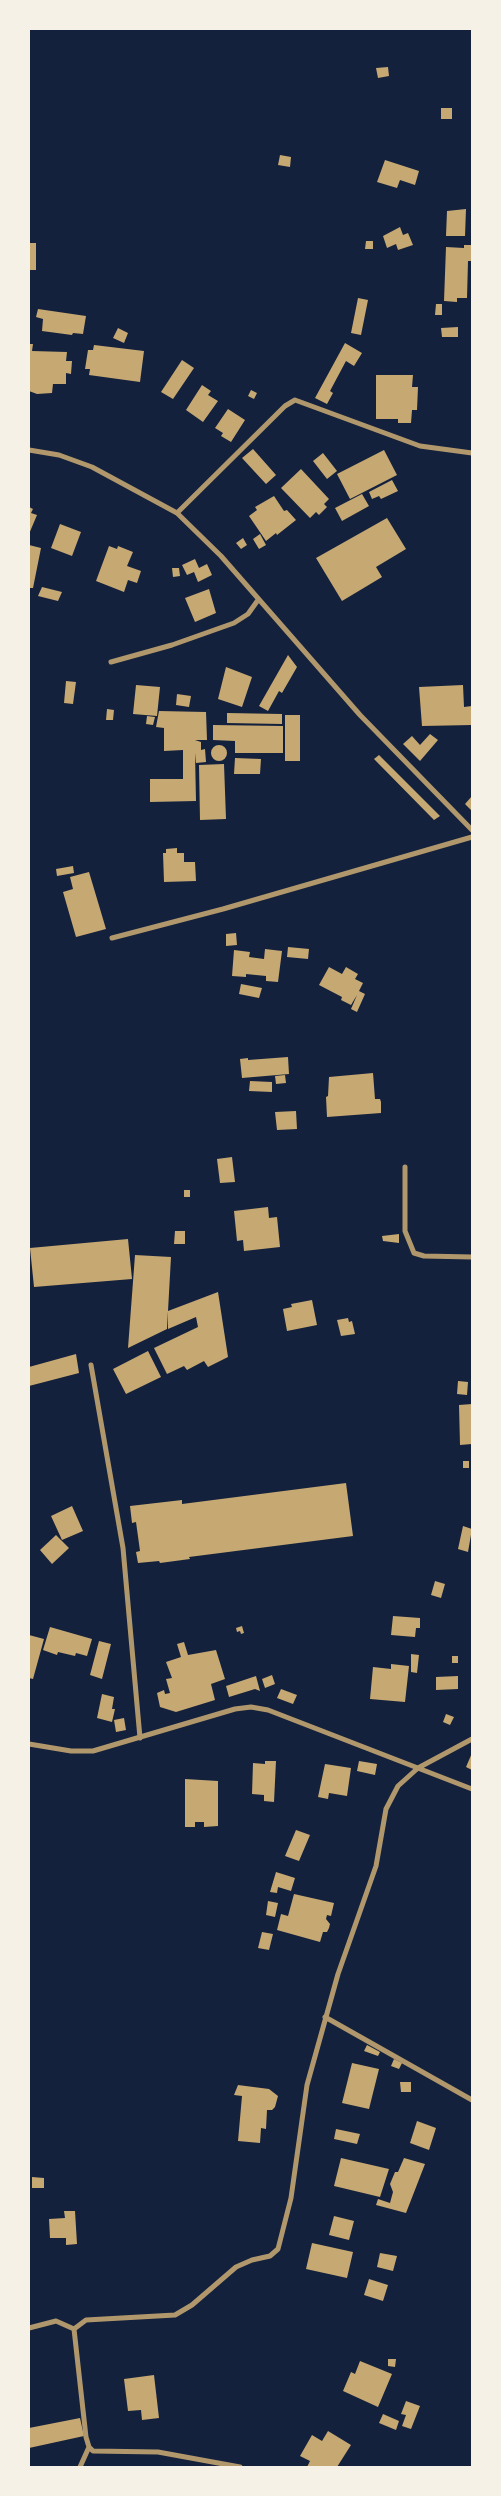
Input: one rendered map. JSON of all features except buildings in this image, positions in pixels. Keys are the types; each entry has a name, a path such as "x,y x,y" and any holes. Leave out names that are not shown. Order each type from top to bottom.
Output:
{"street":[{"path":"177,513 285,406 295,400 420,446 472,454"},
{"path":"29,450 59,455 92,467 177,513 221,556 360,714 472,830"},
{"path":"111,662 172,645 234,623 248,614 258,600"},
{"path":"112,938 223,909 472,837"},
{"path":"405,1167 405,1231 414,1253 424,1256 472,1257"},
{"path":"91,1365 123,1548 140,1738"},
{"path":"29,1744 71,1751 93,1752 235,1709 251,1707 268,1710 472,1789"},
{"path":"74,2329 86,2320 174,2315 192,2304 236,2266 270,2256 278,2249 291,2198 307,2086 325,2017 376,1866 386,1809 398,1786 418,1768 472,1739"},
{"path":"325,2017 472,2100"},
{"path":"29,2328 56,2322 74,2329"},
{"path":"74,2329 89,2447 80,2467"},
{"path":"89,2447 93,2451 158,2452 240,2467"}]}
